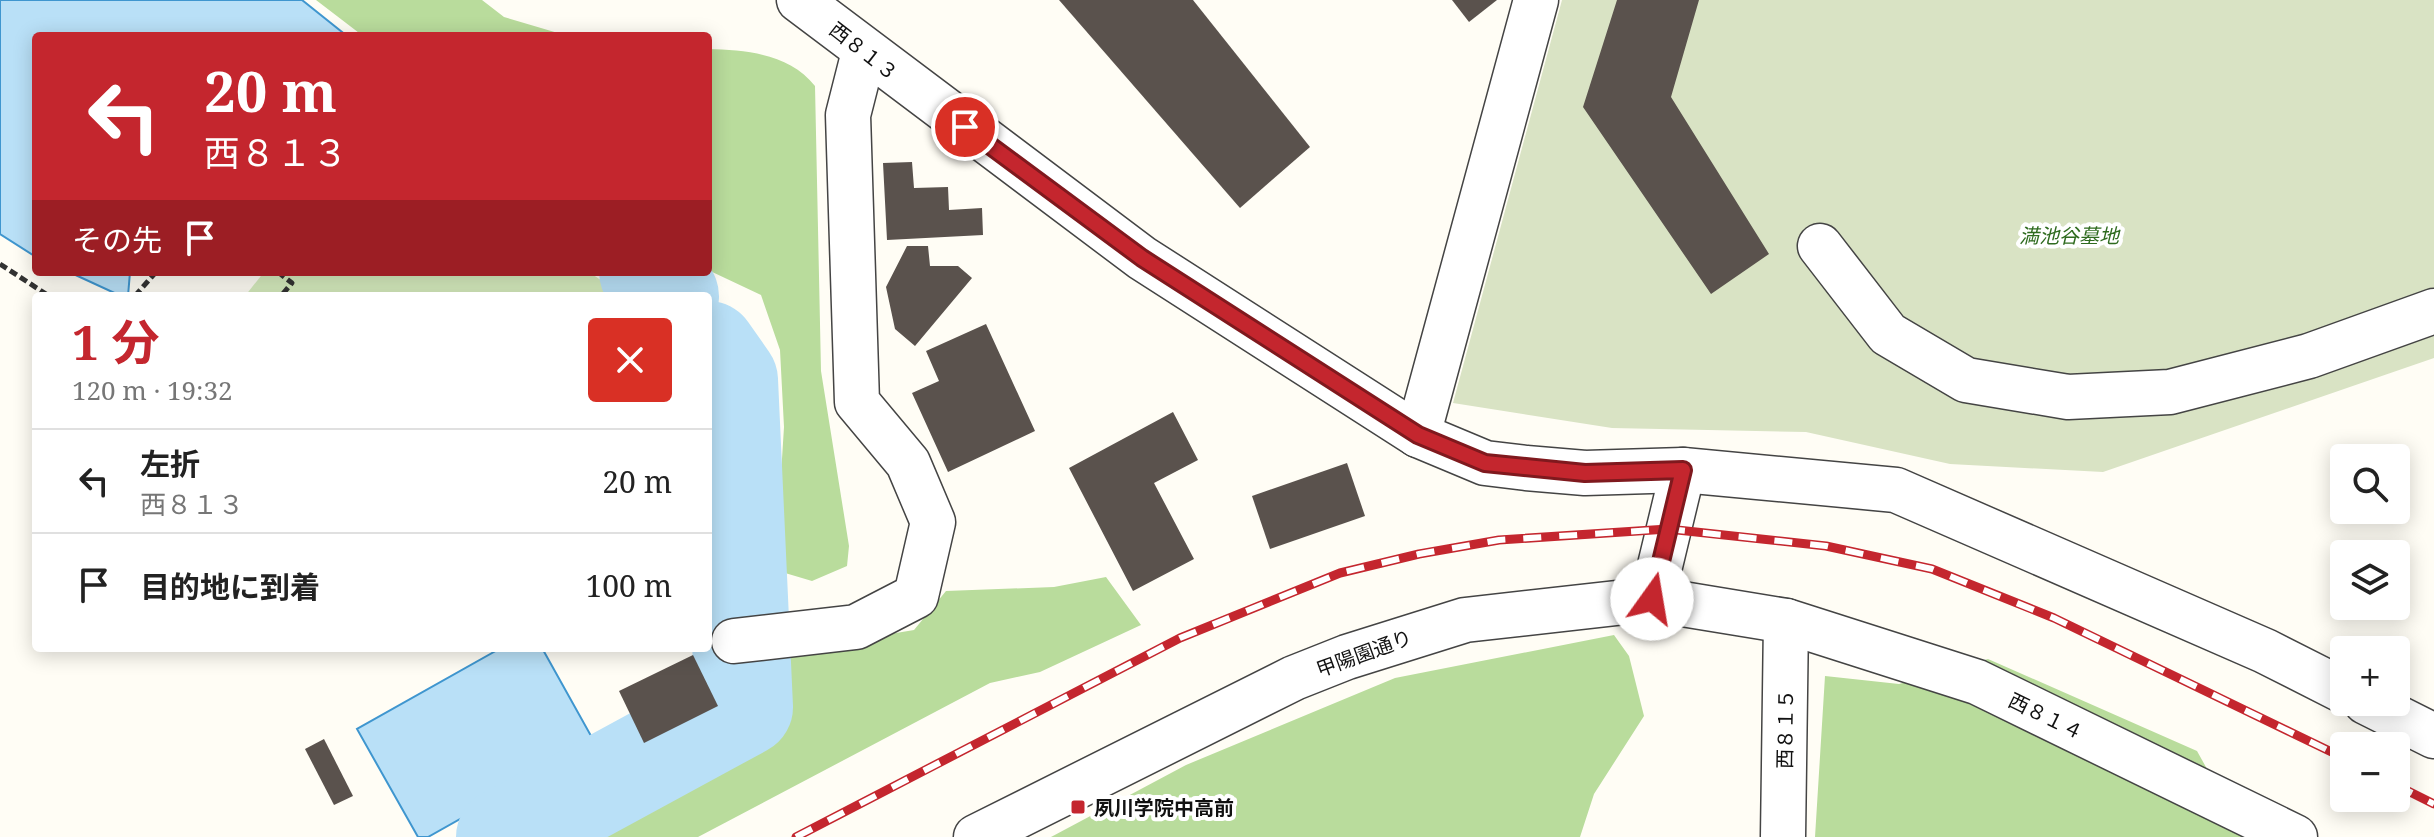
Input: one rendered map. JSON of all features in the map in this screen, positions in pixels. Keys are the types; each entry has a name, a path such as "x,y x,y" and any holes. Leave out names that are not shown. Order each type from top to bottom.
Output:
{"street":[{"name":"西８１３","path":"799,0 864,52 1142,258 1418,435 1485,463 1512,467 1585,473 1683,470 1896,490 2265,651 2330,684"},
{"path":"1418,435 1536,0"},
{"path":"734,641 856,627 916,596 933,522 908,463 857,402 848,115 864,52"},
{"path":"1820,246 1888,334 1966,380 2068,397 2170,392 2309,356 2434,311"},
{"path":"1652,599 1683,470"},
{"name":"甲陽園通り","path":"976,837 1294,678 1347,657 1465,620 1652,599 1786,621"},
{"name":"西８１５","path":"1783,837 1786,621"},
{"name":"西８１４","path":"1786,621 1977,682 2295,837"},
{"path":"2394,716 2434,736"}],"path":[{"path":"0,264 43,292"},
{"path":"138,292 152,276"},
{"path":"283,276 292,283 284,292"}],"green space":[{"path":"316,0 482,0 504,17 555,32 358,32"},
{"name":"満池谷墓地","path":"1562,0 2434,0 2434,358 2103,472 1950,464 1806,432 1612,428 1453,403"},
{"path":"712,49 752,53 780,60 805,75 815,86 821,371 849,546 847,566 812,581 775,570 784,427 780,350 761,295 712,272"},
{"path":"261,276 595,276 618,292 248,292"},
{"path":"1106,577 1141,625 1040,672 990,683 698,837 481,837 730,706 724,662 914,630 946,591 1054,587"},
{"path":"1614,635 1629,656 1644,716 1594,794 1580,837 1051,837 1186,765 1395,678"},
{"path":"1988,659 2197,751 2240,828 2259,837 1815,837 1825,676 1899,684"}],"water":[{"path":"0,0 302,0 342,32 32,32 32,254 0,234"},
{"path":"78,276 130,276 128,292 112,292"},
{"path":"494,652 544,652 595,743 428,837 418,837 357,729"}],"building":[{"path":"1059,0 1193,0 1310,147 1240,208"},
{"path":"1452,0 1497,0 1469,22"},
{"path":"1617,0 1699,0 1671,97 1769,254 1711,294 1583,107"},
{"path":"912,162 914,188 948,187 949,210 982,208 983,235 887,240 883,163"},
{"path":"907,246 928,246 930,266 958,266 972,278 915,346 895,329 886,287"},
{"path":"986,324 1035,431 948,472 912,393 939,381 926,351"},
{"path":"1173,412 1198,460 1154,483 1194,559 1133,591 1069,468"},
{"path":"1347,463 1365,516 1270,549 1252,496"},
{"path":"693,655 718,706 644,743 619,691"},
{"path":"324,739 353,796 334,805 305,749"}],"waterway":[{"path":"652,276 666,292"},
{"path":"505,837 744,707 729,380 712,356"}],"railway":[{"path":"796,837 1180,638 1340,573 1419,554 1499,540 1668,529 1826,546 1932,569 2054,618 2330,751"},
{"path":"2410,792 2434,804"}],"place":[{"name":"夙川学院中高前","path":"1078,807"}],"route":[{"path":"965,127 1142,258 1418,435 1485,463 1585,473 1683,470 1652,599"}]}
